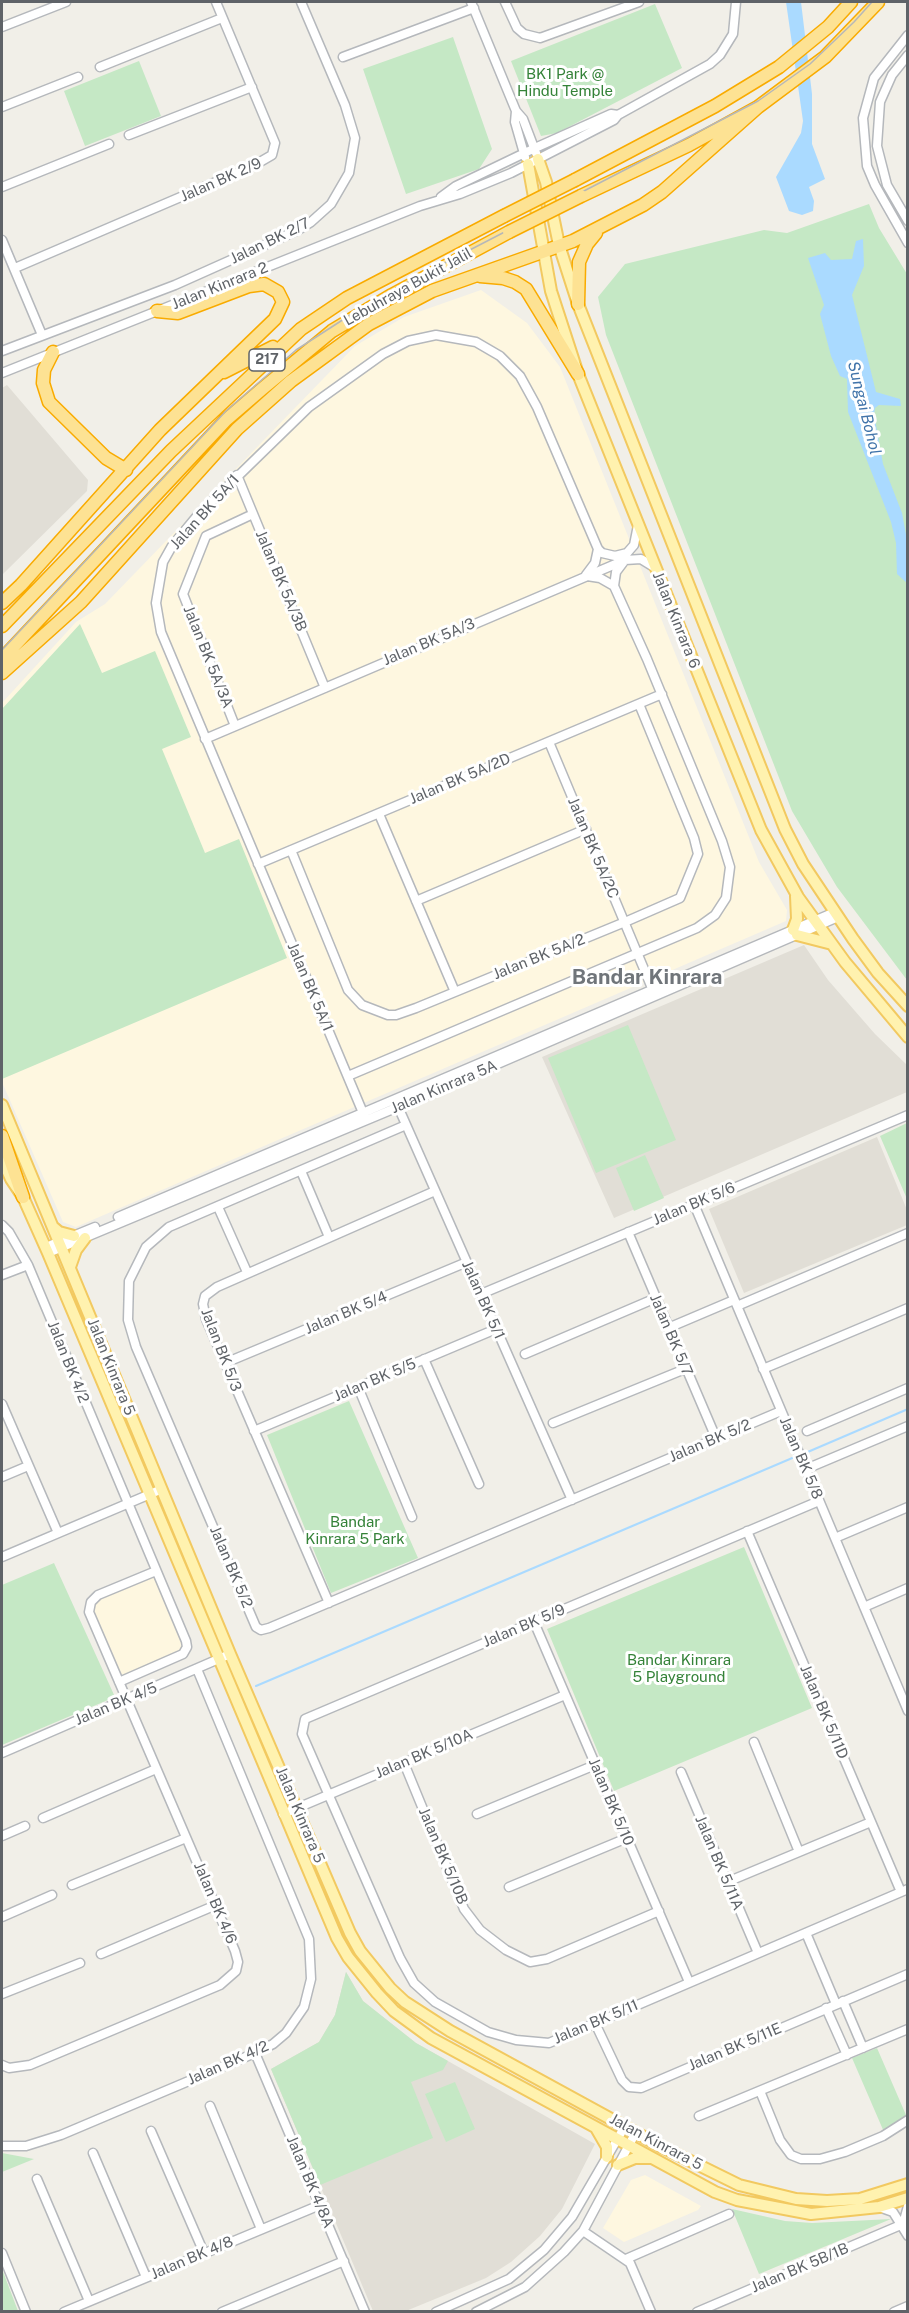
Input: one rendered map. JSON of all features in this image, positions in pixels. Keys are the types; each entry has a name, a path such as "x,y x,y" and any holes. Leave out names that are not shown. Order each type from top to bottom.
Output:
{"highway":[{"name":"Lebuhraya Bukit Jalil","path":"2,626 171,451 301,328 347,298 715,106 779,67 819,34 851,2"},
{"name":"Lebuhraya Bukit Jalil","path":"2,659 226,420 315,345 362,312 509,232 690,145 758,107 825,57 878,2"},
{"path":"261,405 369,324 432,291 602,228 662,192 758,107"},
{"path":"578,304 579,262 587,244 602,228"},
{"path":"471,276 503,278 515,282 526,290 536,302 578,374"},
{"path":"2,603 21,585 160,430 275,319 283,302 278,292 264,284 249,286 178,313 157,311"},
{"path":"215,376 261,354 301,328"},
{"path":"2,673 81,602 315,345"},
{"path":"53,352 43,376 49,402 106,458 126,470"},
{"path":"2,619 25,601"},
{"path":"2,1136 23,1197"}],"main road":[{"name":"Jalan Kinrara 6","path":"537,153 546,182 559,245 578,304 785,829 803,864 837,914 878,973 908,1006"},
{"name":"Jalan Kinrara 6","path":"526,159 550,291 578,374 762,830 796,892 817,923 879,1006 908,1037"},
{"path":"796,892 795,933 832,944"},
{"name":"Jalan Kinrara 5","path":"2,1105 230,1654 350,1933 360,1951 390,1988 405,2002 450,2031 739,2185 785,2197 827,2201 860,2199 908,2184"},
{"name":"Jalan Kinrara 5","path":"2,1159 10,1179 23,1197 47,1250 151,1494 282,1814 348,1957 394,2011 431,2038 715,2192 765,2206 811,2214 879,2207 908,2198"},
{"path":"53,1226 59,1232 80,1237 70,1267"},
{"path":"595,2126 607,2147 607,2157"},
{"path":"618,2164 635,2158 653,2158"}],"street":[{"path":"2,27 66,2"},
{"name":"Jalan BK 2/9","path":"15,268 269,159 275,149 275,143 216,2"},
{"name":"Jalan BK 2/7","path":"2,351 175,285 311,222 331,204 349,173 354,149 353,126 301,2"},
{"path":"506,2 518,28 524,34 540,38 639,2"},
{"name":"Jalan Kinrara 2","path":"2,373 439,199 460,194 537,153 614,120 618,115 696,73 720,55 733,34 736,2"},
{"path":"343,57 473,5 516,111 537,153"},
{"path":"100,67 222,18"},
{"path":"908,35 874,78 862,118 867,166 880,195 908,243"},
{"path":"908,55 892,75 880,102 877,146 887,185 908,221"},
{"path":"2,106 78,77"},
{"path":"129,135 252,87"},
{"path":"516,111 515,122 526,159"},
{"path":"2,187 109,144"},
{"path":"2,240 42,335"},
{"path":"175,285 182,301"},
{"name":"Jalan BK 5A/1","path":"365,1117 161,632 157,616 157,587 163,562 172,546 237,475 309,407 360,368 400,345 421,337 450,336 476,342 489,349 520,376 537,407 598,549"},
{"name":"Jalan BK 5A/3B","path":"237,475 325,688"},
{"name":"Jalan BK 5A/3A","path":"235,726 183,594 206,536 253,514"},
{"path":"585,577 595,563 598,549 609,555 627,553 634,545 638,525"},
{"path":"348,1076 706,923 726,898 730,877 722,842 662,694 614,586 615,572 625,560 641,559 654,567"},
{"name":"Jalan BK 5A/3","path":"205,739 625,560"},
{"path":"585,577 600,578 614,586"},
{"name":"Jalan BK 5A/2D","path":"258,864 662,694"},
{"name":"Jalan BK 5A/2","path":"291,850 343,979 354,999 388,1015 396,1015 625,922 680,898 698,854 694,838 639,704"},
{"name":"Jalan BK 5A/2C","path":"549,742 654,993"},
{"path":"378,814 454,992"},
{"path":"416,902 586,829"},
{"name":"Jalan Kinrara 5A","path":"47,1250 397,1104 837,914"},
{"name":"Jalan BK 5/1","path":"397,1104 572,1500"},
{"name":"Jalan BK 5/6","path":"481,1294 908,1115"},
{"name":"Jalan BK 5/2","path":"406,1125 169,1227 146,1246 129,1281 128,1320 136,1347 256,1627 261,1630 269,1628 781,1411"},
{"path":"301,1171 329,1237"},
{"name":"Jalan BK 5/3","path":"328,1603 225,1363 204,1312 203,1304 210,1291 247,1272 435,1191"},
{"name":"Jalan BK 5/8","path":"694,1204 908,1711"},
{"path":"218,1207 247,1272"},
{"name":"Jalan BK 4/2","path":"2,1225 9,1232 28,1265 186,1641 186,1651 119,1682"},
{"name":"Jalan BK 5/7","path":"628,1232 716,1438"},
{"path":"668,1328 908,1233"},
{"name":"Jalan BK 5/4","path":"225,1363 467,1262"},
{"path":"2,1275 28,1265"},
{"path":"525,1354 656,1298"},
{"path":"763,1369 908,1308"},
{"name":"Jalan BK 5/5","path":"254,1431 496,1329"},
{"path":"424,1359 479,1485"},
{"path":"553,1423 685,1369"},
{"path":"358,1387 412,1517"},
{"path":"807,1431 908,1388"},
{"path":"2,1404 58,1533"},
{"path":"806,1469 908,1426"},
{"path":"2,1477 28,1466"},
{"path":"2,1557 162,1489"},
{"name":"Jalan BK 5/9","path":"328,1795 302,1734 305,1719 819,1501"},
{"path":"835,1538 908,1507"},
{"name":"Jalan BK 5/11D","path":"747,1532 871,1822 904,1891"},
{"name":"Jalan BK 4/6","path":"2,2066 9,2068 30,2065 230,1979 236,1971 237,1956 89,1612 91,1602 98,1595 156,1571"},
{"path":"864,1607 908,1588"},
{"name":"Jalan BK 5/10","path":"534,1622 689,1982"},
{"name":"Jalan BK 4/5","path":"2,1753 230,1654"},
{"name":"Jalan BK 4/2","path":"2,2146 26,2146 61,2135 255,2053 273,2044 286,2033 304,2007 311,1979 309,1939 197,1669"},
{"name":"Jalan BK 5/10A","path":"282,1814 565,1695"},
{"path":"754,1742 799,1852"},
{"name":"Jalan BK 5/10B","path":"404,1763 464,1909 480,1930 506,1950 530,1962 547,1959 659,1911"},
{"path":"477,1814 595,1765"},
{"path":"43,1818 156,1769"},
{"name":"Jalan BK 5/11A","path":"681,1772 758,1953"},
{"name":"Jalan BK 5/11","path":"328,1795 400,1958 414,1983 435,2002 488,2032 516,2040 549,2043 904,1891"},
{"path":"728,1882 871,1822"},
{"path":"2,1836 25,1826"},
{"path":"72,1885 186,1838"},
{"path":"508,1887 627,1838"},
{"path":"2,1917 52,1895"},
{"path":"101,1954 216,1905"},
{"path":"806,1933 863,2049"},
{"path":"2,1994 80,1963"},
{"name":"Jalan BK 5/11E","path":"595,2023 622,2080 629,2087 641,2088 908,1974"},
{"path":"826,2008 850,2054"},
{"path":"699,2116 908,2029"},
{"name":"Jalan BK 4/8A","path":"255,2053 365,2312"},
{"path":"760,2091 780,2140 791,2155 801,2159 820,2159 844,2152 883,2136 908,2120"},
{"path":"210,2106 261,2229"},
{"path":"436,2312 509,2279 544,2250 572,2217 625,2126"},
{"path":"151,2131 204,2253"},
{"path":"476,2312 525,2287 564,2252 583,2231 636,2132"},
{"path":"93,2153 146,2277"},
{"path":"37,2179 89,2301"},
{"name":"Jalan BK 4/8","path":"64,2312 320,2205"},
{"path":"903,2224 908,2206"},
{"path":"879,2207 889,2210 903,2224 908,2236"},
{"path":"626,2259 729,2214"},
{"name":"Jalan BK 5B/1B","path":"697,2312 903,2224"},
{"path":"583,2231 626,2259 634,2270 651,2312"},
{"path":"2,2253 27,2312"},
{"path":"222,2312 344,2261"},
{"path":"465,2299 471,2312"},
{"path":"894,2312 908,2306"}],"shaded area":[{"path":"481,290 527,323 560,367 759,862 787,910 786,921 76,1227 63,1222 2,1082 2,703 76,622 105,604 355,346 404,317"},
{"path":"7,385 88,480 87,491 2,575 2,388"},
{"path":"804,945 828,980 875,1034 907,1065 907,1092 614,1218 542,1057"},
{"path":"877,1137 907,1210 907,1225 744,1293 709,1209"},
{"path":"153,1575 184,1648 181,1652 121,1678 93,1611 93,1605 100,1599"},
{"path":"346,1972 363,2001 416,2043 595,2144 562,2209 540,2236 511,2262 486,2278 406,2311 373,2311 271,2069 319,2042 335,2015"},
{"path":"645,2175 701,2206 698,2210 624,2242 603,2228 631,2180"}],"green space":[{"name":"BK1 Park @ Hindu Temple","path":"655,4 682,68 557,133 541,136 511,61"},
{"path":"453,37 492,149 479,169 406,194 363,69"},
{"path":"139,61 161,116 85,146 64,91"},
{"path":"869,204 879,228 907,274 907,980 837,887 792,811 606,335 598,297 625,264 764,230 787,233"},
{"path":"80,624 102,673 155,651 191,737 162,749 205,853 239,839 287,958 2,1079 2,709"},
{"path":"628,1025 676,1140 596,1173 548,1058"},
{"path":"907,1123 907,1199 880,1136"},
{"path":"645,1155 664,1198 634,1211 616,1168"},
{"name":"Bandar Kinrara 5 Park","path":"349,1401 418,1558 331,1593 267,1435"},
{"name":"Bandar Kinrara 5 Playground","path":"744,1547 812,1708 614,1791 547,1629"},
{"path":"54,1563 115,1697 2,1745 2,1585"},
{"path":"346,1972 363,2001 416,2043 448,2061 443,2070 411,2082 433,2138 320,2185 271,2069 319,2042 335,2015"},
{"path":"877,2048 906,2115 884,2132 852,2058"},
{"path":"455,2082 475,2129 446,2142 425,2094"},
{"path":"2,2153 34,2159 2,2172"},
{"path":"732,2209 785,2221 812,2223 891,2219 759,2274"},
{"path":"2,2269 18,2311 2,2311"}],"water":[{"path":"786,2 801,2 812,94 812,144 825,179 809,187 814,201 813,211 802,215 789,211 776,177 801,133 803,121"},
{"name":"Sungai Bohol","path":"863,239 864,266 852,295 876,392 900,399 901,406 879,405 875,408 874,414 883,464 902,513 907,540 907,583 897,574 896,543 891,522 848,412 847,379 840,376 831,356 820,314 824,305 808,258 825,253 831,260 852,259 856,241"}],"waterway":[{"path":"803,1454 908,1409"},
{"path":"256,1686 797,1456"}],"tram line":[{"path":"2,650 225,412 296,350 375,299 758,101 810,64 872,2"}],"district":[{"name":"Bandar Kinrara","path":"647,978"}]}
